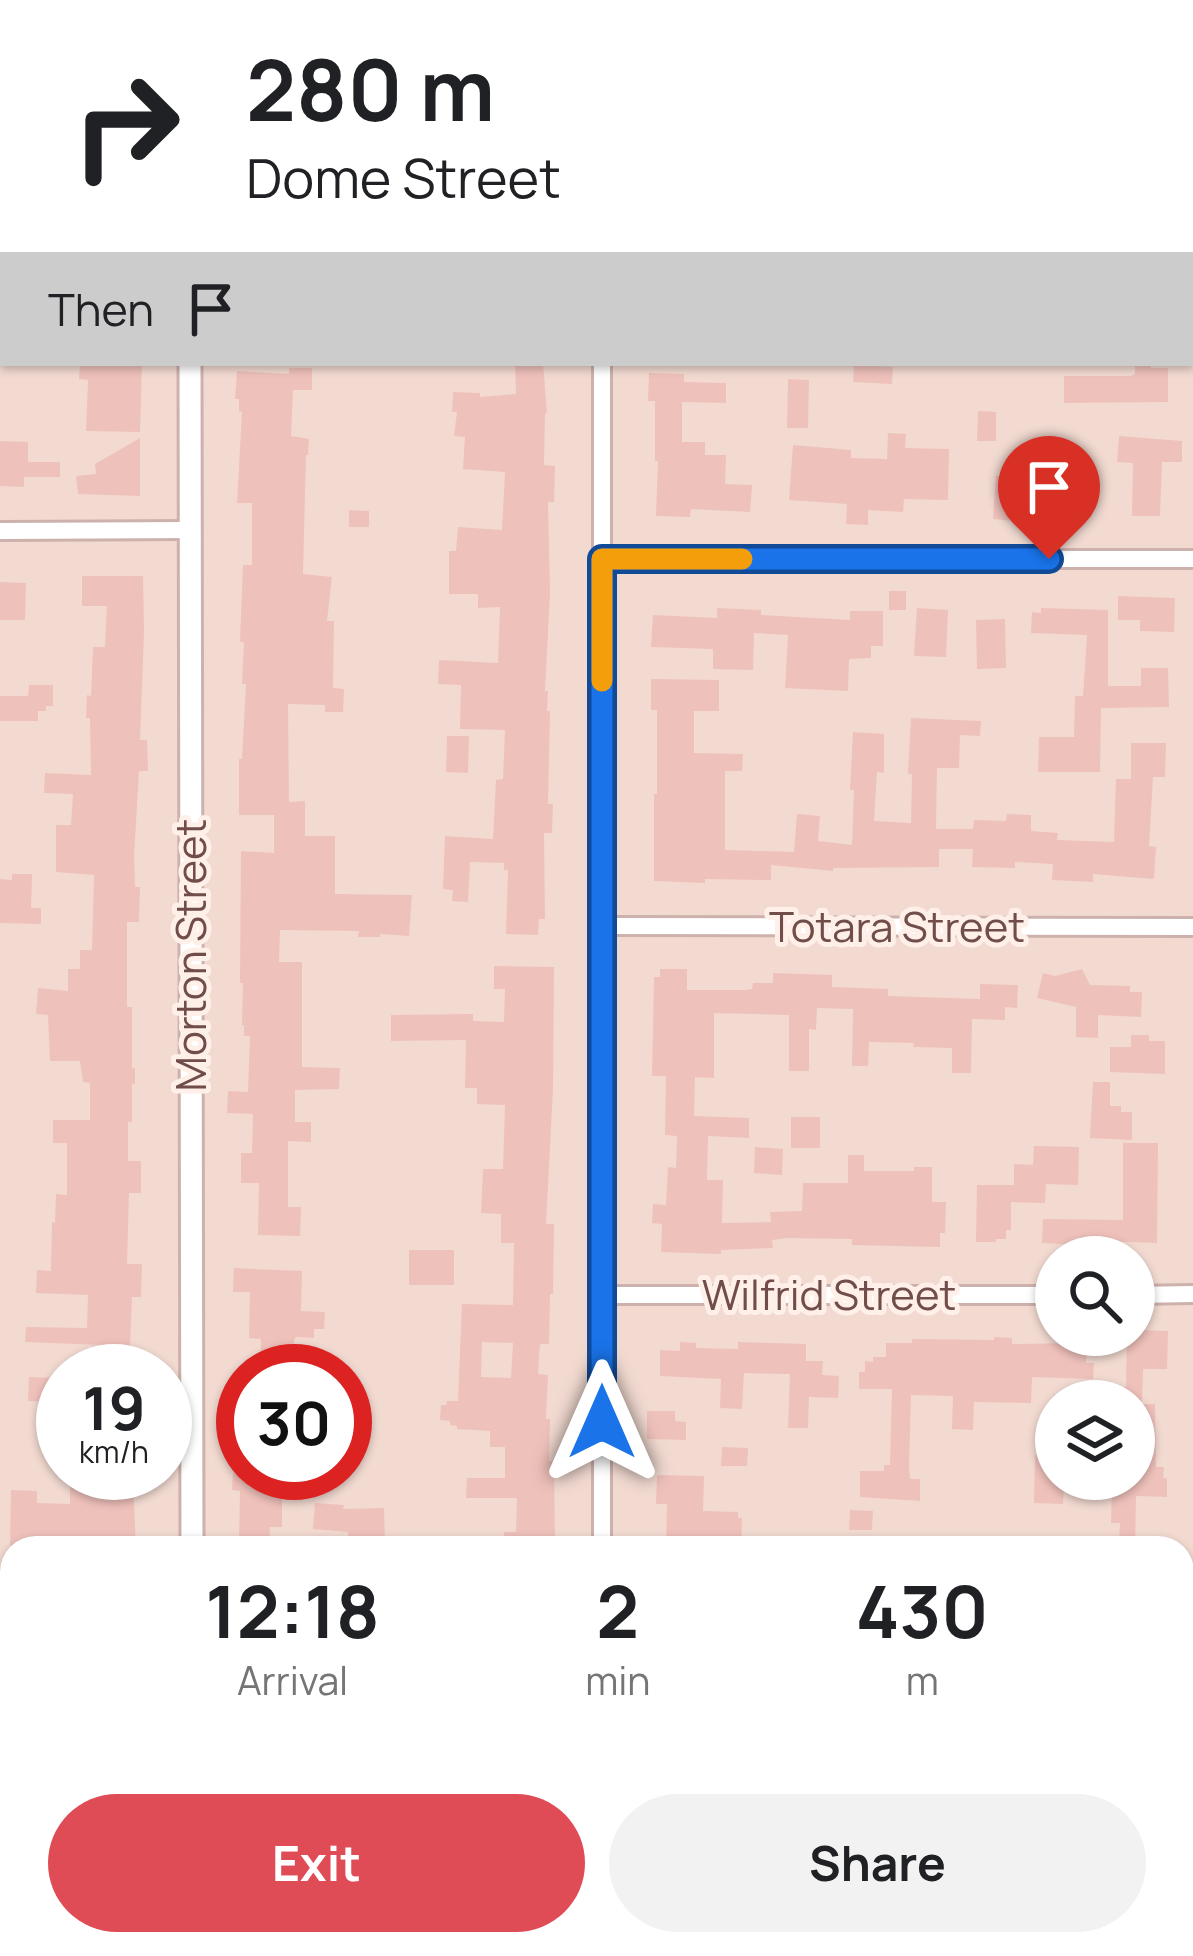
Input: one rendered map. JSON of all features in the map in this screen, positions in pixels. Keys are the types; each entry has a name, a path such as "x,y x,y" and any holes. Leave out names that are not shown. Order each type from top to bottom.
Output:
{"street":[{"name":"Morton Street","path":"190,366 192,1536"},
{"path":"602,366 602,1536"},
{"path":"0,530 190,530"},
{"path":"602,559 1193,559"},
{"name":"Totara Street","path":"602,926 1193,927"},
{"name":"Wilfrid Street","path":"601,1295 1035,1294"},
{"path":"1155,1294 1193,1294"}],"shaded area":[{"path":"0,366 1193,366 1193,1536 0,1536"}],"building":[{"path":"80,366 142,366 140,432 86,431 88,380 79,379"},
{"path":"515,366 543,366 544,465 555,466 554,502 548,502 545,691 550,711 548,804 553,804 552,833 544,833 545,919 539,919 538,935 506,934 508,870 504,863 470,862 468,902 452,901 453,890 443,889 445,836 493,839 505,730 460,729 461,685 438,684 439,660 498,663 500,607 478,608 478,594 449,594 449,551 456,551 458,527 502,530 505,472 463,469 465,437 454,436 453,392 480,393 480,397 516,394"},
{"path":"854,366 893,367 892,384 853,382"},
{"path":"1135,366 1168,368 1168,402 1064,403 1064,376 1135,374"},
{"path":"289,368 312,368 312,390 293,390 291,436 309,439 303,574 332,577 327,621 334,621 333,688 344,689 343,712 325,712 325,705 288,704 289,802 305,801 305,836 335,836 335,894 412,895 409,936 280,930 279,962 302,962 302,1067 340,1068 339,1089 295,1090 295,1122 311,1122 311,1142 288,1141 288,1207 301,1207 300,1236 258,1235 259,1183 241,1183 241,1153 252,1153 253,1114 227,1113 228,1091 248,1092 250,1036 244,1036 240,983 241,851 274,853 274,815 239,815 246,684 242,684 244,642 240,642 243,565 252,565 252,503 237,503 242,412 235,399 237,371 289,374"},
{"path":"649,373 684,374 684,382 726,383 726,403 682,402 682,442 705,442 705,455 726,455 725,484 752,485 750,512 691,509 690,517 656,516 658,461 655,401 648,401"},
{"path":"788,379 809,380 808,428 787,428"},
{"path":"978,411 996,412 996,441 977,441"},
{"path":"888,433 906,434 905,448 949,449 948,500 904,499 903,512 868,510 868,525 846,524 847,504 789,500 793,445 851,450 851,458 887,459"},
{"path":"1119,436 1182,441 1182,462 1162,462 1160,516 1132,516 1133,463 1117,462"},
{"path":"140,438 140,496 78,494 76,476 96,474 95,464"},
{"path":"0,441 28,442 28,462 60,462 60,477 24,477 24,487 0,486"},
{"path":"996,476 1027,478 1026,485 1078,487 1077,512 1025,509 1024,522 993,519"},
{"path":"349,510 369,511 369,527 349,527"},
{"path":"82,576 143,576 140,740 147,740 148,771 139,771 134,857 135,887 140,887 139,922 127,922 127,1007 132,1007 135,1068 128,1161 141,1161 141,1193 129,1193 127,1264 142,1264 141,1297 132,1297 130,1344 25,1342 26,1327 87,1328 88,1295 36,1293 37,1270 51,1271 56,1194 67,1195 67,1143 53,1143 53,1120 90,1120 90,1083 83,1082 80,1061 50,1061 48,1015 36,1014 38,988 68,991 68,969 80,969 80,950 92,950 94,875 56,872 56,825 71,825 73,794 44,793 45,773 91,775 87,695 91,696 93,647 105,647 107,606 82,606"},
{"path":"0,582 26,583 25,620 0,620"},
{"path":"889,591 906,591 906,610 889,610"},
{"path":"1118,596 1175,598 1174,632 1140,631 1140,620 1118,620"},
{"path":"717,608 850,620 850,611 883,611 883,646 871,646 871,658 849,659 848,691 785,688 788,635 754,633 753,670 713,669 713,649 651,647 653,615 717,618"},
{"path":"917,608 948,610 946,657 914,656"},
{"path":"1041,608 1108,610 1108,686 1141,686 1141,668 1168,668 1169,707 1101,708 1100,772 1038,772 1039,737 1074,737 1075,696 1083,696 1087,635 1031,633 1032,612 1041,613"},
{"path":"1005,619 1006,668 977,669 976,620"},
{"path":"651,679 719,680 719,711 694,711 694,753 743,754 742,771 725,771 725,850 794,852 797,814 820,816 818,841 852,845 853,732 884,734 884,773 877,772 874,821 911,823 911,718 981,721 980,736 960,735 959,768 937,768 936,829 973,829 974,820 1006,821 1007,814 1031,815 1031,831 1058,833 1057,840 1114,842 1116,779 1131,779 1131,743 1166,743 1165,777 1153,777 1149,846 1156,847 1154,879 1093,874 1093,882 1052,880 1053,864 972,867 973,849 939,849 939,867 833,871 771,865 771,880 654,881 657,710 651,710"},
{"path":"29,685 53,685 53,706 38,711 38,721 0,721 0,696 28,696"},
{"path":"447,736 469,736 468,773 446,772"},
{"path":"12,874 32,874 31,908 41,908 41,924 0,923 0,879 12,880"},
{"path":"494,966 554,967 546,1224 554,1224 553,1294 549,1344 540,1344 538,1374 548,1375 546,1419 550,1419 549,1461 554,1461 555,1536 504,1536 504,1532 516,1532 517,1498 466,1498 467,1478 505,1478 505,1447 490,1447 490,1431 457,1429 450,1421 440,1420 441,1405 458,1401 462,1304 513,1305 514,1243 501,1243 501,1214 481,1213 483,1169 503,1169 505,1105 477,1104 477,1088 465,1088 466,1040 391,1041 391,1015 473,1014 473,1021 504,1022 505,989 494,989","holes":["482,1342 513,1343 511,1378 481,1377"]},
{"path":"660,969 687,969 687,990 752,989 753,983 773,983 773,973 832,975 832,987 888,989 888,996 980,999 980,984 1018,985 1017,1008 1005,1007 1005,1020 972,1019 971,1073 952,1073 952,1048 913,1047 914,1043 869,1042 868,1066 852,1066 853,1009 817,1008 816,1030 809,1029 809,1071 789,1071 789,1015 714,1013 714,1078 695,1077 694,1116 749,1118 749,1138 708,1136 707,1180 723,1180 722,1223 771,1222 770,1212 802,1211 803,1183 848,1183 848,1155 864,1155 864,1171 932,1167 932,1202 946,1202 940,1247 788,1238 772,1240 773,1248 721,1250 721,1254 661,1252 662,1224 652,1223 653,1204 666,1205 668,1167 676,1168 677,1136 665,1135 666,1076 652,1076 654,977 660,977"},
{"path":"1082,969 1090,985 1130,986 1130,992 1142,992 1141,1017 1098,1015 1098,1038 1076,1037 1076,1007 1037,998 1043,973 1055,976"},
{"path":"1131,1035 1165,1041 1165,1074 1110,1072 1110,1047 1131,1047"},
{"path":"1093,1082 1110,1082 1110,1106 1132,1112 1132,1140 1090,1138"},
{"path":"791,1117 820,1117 820,1148 791,1148"},
{"path":"1123,1143 1158,1143 1157,1243 1155,1236 1042,1236 1043,1219 1123,1220"},
{"path":"1034,1146 1079,1147 1078,1185 1046,1184 1045,1203 1011,1202 1011,1230 1006,1230 1006,1239 976,1242 977,1185 1014,1185 1014,1164 1033,1165"},
{"path":"755,1147 783,1149 782,1175 754,1173"},
{"path":"409,1250 454,1250 454,1285 409,1285"},
{"path":"234,1268 302,1271 301,1311 325,1312 324,1329 314,1329 314,1338 296,1337 294,1344 261,1344 261,1339 249,1338 250,1292 233,1292"},
{"path":"1155,1331 1168,1331 1167,1369 1143,1369 1143,1380 1126,1380 1127,1356 1155,1356"},
{"path":"680,1342 696,1343 696,1348 738,1349 738,1342 806,1344 806,1361 823,1361 822,1375 839,1376 838,1398 809,1397 808,1428 788,1428 790,1374 744,1373 742,1409 720,1408 721,1379 660,1376 660,1350 680,1351"},
{"path":"886,1343 1035,1344 1035,1356 1087,1356 1086,1363 1094,1363 1093,1379 1032,1377 1031,1403 974,1402 973,1430 952,1429 953,1396 911,1395 910,1479 920,1479 920,1501 860,1497 860,1471 884,1471 884,1465 890,1465 892,1389 859,1389 865,1361 886,1357"},
{"path":"29,1377 36,1377 36,1401 28,1401"},
{"path":"1155,1404 1156,1467 1164,1467 1167,1497 1155,1497"},
{"path":"647,1411 675,1411 675,1421 686,1422 686,1440 647,1439"},
{"path":"722,1447 748,1448 747,1466 721,1466"},
{"path":"1035,1455 1035,1500 1063,1500 1063,1504 1034,1503"},
{"path":"657,1475 704,1476 703,1511 738,1512 741,1536 666,1536 667,1504 656,1504"},
{"path":"11,1490 36,1491 37,1503 70,1504 70,1500 134,1500 135,1536 10,1536"},
{"path":"240,1500 282,1500 282,1527 270,1527 269,1536 239,1536"},
{"path":"1112,1500 1136,1500 1135,1536 1119,1536 1120,1523 1111,1523"},
{"path":"315,1503 344,1505 343,1509 384,1508 385,1536 313,1529"},
{"path":"850,1510 873,1511 872,1530 849,1530"}],"slow traffic":[{"path":"602,681 602,559 742,559"}],"route":[{"path":"602,1422 602,559 1049,559"}]}
